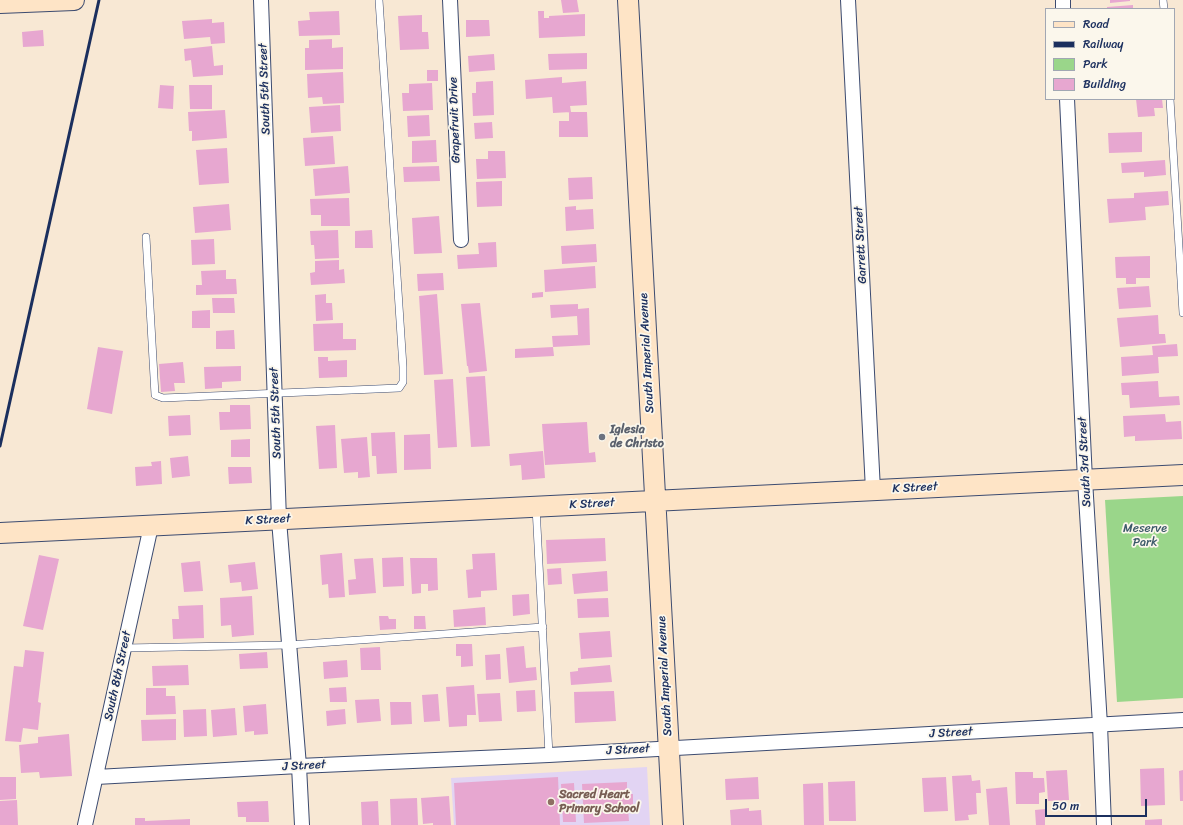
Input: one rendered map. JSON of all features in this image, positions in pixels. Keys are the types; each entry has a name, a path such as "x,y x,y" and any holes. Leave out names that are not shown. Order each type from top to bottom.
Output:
{"street":[{"path":"0,3 74,0"},
{"name":"South 5th Street","path":"261,0 276,393 279,520 299,766 302,825"},
{"name":"Grapefruit Drive","path":"450,0 461,240"},
{"name":"South Imperial Avenue","path":"628,0 673,825"},
{"name":"Garrett Street","path":"848,0 873,490"},
{"name":"South 3rd Street","path":"1067,100 1085,480 1100,725 1104,825"},
{"name":"K Street","path":"0,533 1183,475"},
{"name":"South 8th Street","path":"85,825 151,526"},
{"name":"J Street","path":"96,777 549,755 1183,720"}],"lane":[{"path":"146,237 155,395 163,398 399,388 403,382 378,0"},
{"path":"1170,100 1183,313"},
{"path":"536,506 549,755"},
{"path":"124,648 289,645 543,627"}],"shaded area":[{"name":"Sacred Heart Primary School","path":"647,767 650,825 454,825 451,778"}],"green space":[{"name":"Meserve Park","path":"1183,496 1183,698 1117,702 1105,500"}],"building":[{"path":"561,0 577,0 579,12 563,13"},
{"path":"1110,0 1130,0 1130,1 1110,3"},
{"path":"1133,5 1133,8 1107,7"},
{"path":"339,11 340,35 299,36 298,21 310,20 309,12"},
{"path":"538,11 544,11 544,18 549,18 549,16 585,14 585,36 539,38"},
{"path":"422,15 422,32 428,32 429,49 400,50 398,16"},
{"path":"212,19 212,23 224,22 225,43 211,44 210,37 184,39 182,21"},
{"path":"466,20 489,20 490,36 466,37"},
{"path":"43,30 44,46 23,47 22,32"},
{"path":"332,39 332,48 343,47 343,69 305,70 305,48 309,48 309,40"},
{"path":"212,46 214,66 223,65 223,75 193,77 191,60 185,61 184,49"},
{"path":"587,53 587,69 549,70 548,54"},
{"path":"494,54 495,70 469,72 468,56"},
{"path":"427,70 438,70 438,81 427,81"},
{"path":"343,72 344,103 323,104 322,97 308,98 307,74"},
{"path":"562,77 562,83 586,81 587,105 570,106 571,112 553,113 552,97 526,99 525,80"},
{"path":"493,81 494,115 473,116 472,93 476,93 476,82"},
{"path":"432,83 433,110 403,111 402,93 409,93 409,84"},
{"path":"160,85 174,86 173,109 158,108"},
{"path":"189,85 212,85 212,109 190,109"},
{"path":"1136,100 1162,100 1163,108 1154,108 1155,116 1138,117"},
{"path":"340,105 341,131 311,133 309,107"},
{"path":"225,110 227,138 192,141 192,131 189,131 188,112"},
{"path":"569,112 587,112 588,137 559,137 559,121 569,121"},
{"path":"429,115 430,136 408,137 407,116"},
{"path":"492,122 493,138 475,139 474,123"},
{"path":"1142,132 1142,152 1109,153 1108,133"},
{"path":"333,136 335,164 305,166 303,138"},
{"path":"436,140 437,162 412,163 412,141"},
{"path":"227,148 229,183 199,185 196,150"},
{"path":"488,151 505,151 506,178 477,179 476,159 488,159"},
{"path":"1165,160 1166,175 1144,177 1144,172 1122,173 1121,163"},
{"path":"348,166 350,193 315,196 313,169"},
{"path":"439,166 440,181 404,182 403,167"},
{"path":"592,177 593,199 569,200 568,178"},
{"path":"502,181 502,206 477,207 476,182"},
{"path":"1168,191 1169,205 1145,207 1146,220 1109,223 1107,199 1134,198 1134,193"},
{"path":"349,198 350,226 321,226 321,215 311,215 310,199"},
{"path":"229,204 231,230 195,233 193,207"},
{"path":"576,206 576,210 593,209 594,229 566,231 565,207"},
{"path":"439,216 442,253 414,254 412,218"},
{"path":"338,230 339,258 315,259 314,245 311,245 310,231"},
{"path":"372,230 373,248 355,248 355,231"},
{"path":"214,239 215,264 192,265 191,240"},
{"path":"496,242 497,267 458,269 457,255 479,254 478,243"},
{"path":"596,244 597,262 562,264 561,246"},
{"path":"1150,256 1150,278 1136,278 1136,284 1126,284 1126,278 1116,278 1115,257"},
{"path":"339,260 339,270 344,269 345,283 311,285 310,273 315,272 315,261"},
{"path":"595,266 596,288 545,292 544,270"},
{"path":"226,270 226,279 236,279 237,294 196,295 196,285 202,285 201,271"},
{"path":"443,273 444,290 418,291 417,274"},
{"path":"1149,286 1151,307 1119,309 1117,288"},
{"path":"543,292 543,297 532,298 532,293"},
{"path":"326,294 326,303 332,303 333,320 316,321 315,295"},
{"path":"437,294 443,374 424,375 419,296"},
{"path":"212,298 234,298 235,313 213,313"},
{"path":"480,303 487,371 469,373 461,304"},
{"path":"578,304 578,309 589,308 590,345 553,347 552,336 578,335 577,316 551,318 550,305"},
{"path":"210,310 210,328 192,328 192,311"},
{"path":"1158,315 1159,334 1165,334 1166,343 1120,347 1117,318"},
{"path":"343,323 343,339 356,339 356,350 314,351 313,324"},
{"path":"234,330 235,349 216,349 216,331"},
{"path":"1177,344 1178,356 1158,357 1159,373 1122,376 1121,357 1153,355 1152,346"},
{"path":"98,347 123,351 112,414 87,409"},
{"path":"553,347 554,356 515,358 515,349"},
{"path":"318,357 328,357 328,361 347,360 347,377 319,378"},
{"path":"183,362 185,383 174,383 175,391 161,392 159,364"},
{"path":"241,366 241,381 222,382 222,388 205,389 204,367"},
{"path":"485,376 490,446 471,447 466,377"},
{"path":"453,379 457,447 438,448 434,380"},
{"path":"1158,381 1159,397 1179,396 1180,405 1130,408 1129,395 1122,395 1121,383"},
{"path":"230,405 250,405 251,429 220,430 219,412 230,412"},
{"path":"1165,414 1166,422 1181,421 1182,439 1135,441 1135,436 1124,437 1123,416"},
{"path":"190,415 191,435 169,436 168,416"},
{"path":"587,422 589,453 595,452 596,462 545,465 542,424"},
{"path":"335,425 337,468 319,469 316,426"},
{"path":"395,432 397,473 377,474 376,456 372,456 371,433"},
{"path":"430,434 431,469 404,470 404,435"},
{"path":"367,437 370,477 358,478 358,472 344,473 341,439"},
{"path":"250,439 250,457 231,457 231,440"},
{"path":"543,451 545,478 522,480 521,465 510,466 509,454"},
{"path":"188,456 190,476 172,478 170,458"},
{"path":"161,461 162,484 136,486 135,467 152,466 151,462"},
{"path":"228,467 251,467 252,483 229,484"},
{"path":"605,538 606,561 547,564 546,540"},
{"path":"342,553 345,597 329,598 328,584 322,585 320,555"},
{"path":"495,553 497,590 481,591 481,597 468,598 466,570 473,569 472,554"},
{"path":"39,555 59,559 43,630 23,626"},
{"path":"403,557 404,586 383,587 382,558"},
{"path":"373,558 376,593 349,595 348,580 356,579 354,559"},
{"path":"410,558 437,558 438,590 428,591 428,584 421,584 421,593 412,594"},
{"path":"200,561 203,591 184,592 181,563"},
{"path":"255,562 258,589 242,591 241,582 230,583 228,565"},
{"path":"561,568 562,584 548,585 547,569"},
{"path":"607,571 608,591 574,594 572,574"},
{"path":"529,594 530,614 513,616 512,595"},
{"path":"252,596 254,635 232,637 231,625 221,626 220,598"},
{"path":"608,598 609,617 578,618 577,599"},
{"path":"203,605 204,638 173,639 172,619 179,619 178,606"},
{"path":"485,607 486,625 454,627 453,610"},
{"path":"379,616 388,616 389,619 396,619 396,629 380,630"},
{"path":"414,616 425,616 426,629 414,629"},
{"path":"610,631 612,657 581,659 579,633"},
{"path":"456,644 472,644 473,666 461,667 461,656 456,656"},
{"path":"524,646 526,668 536,667 537,680 509,683 506,648"},
{"path":"380,647 381,670 361,670 360,648"},
{"path":"25,650 44,652 38,702 41,703 38,730 23,728 21,742 5,741 14,666 23,667"},
{"path":"267,652 268,668 240,669 239,654"},
{"path":"500,654 501,679 486,680 485,655"},
{"path":"347,660 348,677 324,679 323,662"},
{"path":"188,665 189,685 153,686 152,666"},
{"path":"610,665 612,682 571,685 570,672 578,671 578,668"},
{"path":"474,685 476,715 467,715 467,726 449,727 446,687"},
{"path":"346,687 347,702 330,702 329,688"},
{"path":"146,688 166,688 166,696 175,696 176,714 146,715"},
{"path":"535,690 536,711 517,712 516,691"},
{"path":"614,691 616,721 575,723 574,692"},
{"path":"500,693 502,721 479,722 477,694"},
{"path":"438,694 440,721 424,722 422,695"},
{"path":"379,699 381,721 357,723 355,700"},
{"path":"390,702 411,702 412,724 391,725"},
{"path":"266,704 268,734 254,735 254,731 245,732 243,706"},
{"path":"235,708 237,735 213,737 211,710"},
{"path":"206,709 207,736 184,737 183,710"},
{"path":"345,709 346,724 327,726 326,711"},
{"path":"176,719 176,740 142,741 141,720"},
{"path":"69,734 72,776 40,778 39,772 21,773 19,745 38,743 38,737"},
{"path":"1164,768 1165,805 1141,806 1140,769"},
{"path":"1067,770 1069,800 1048,801 1046,771"},
{"path":"1183,770 1183,801 1180,801 1179,771"},
{"path":"1015,772 1033,772 1033,778 1044,778 1045,792 1039,793 1039,804 1016,804"},
{"path":"971,775 972,781 980,780 981,793 976,793 977,814 968,815 969,820 955,821 952,776"},
{"path":"0,777 16,777 16,799 0,800"},
{"path":"558,777 560,825 456,825 454,783"},
{"path":"758,777 759,799 726,800 725,779"},
{"path":"946,777 948,811 924,812 922,778"},
{"path":"855,781 856,821 829,821 828,782"},
{"path":"627,782 627,794 633,794 633,809 628,809 629,821 584,823 582,784"},
{"path":"574,783 576,822 563,822 561,784"},
{"path":"823,783 824,825 804,825 803,784"},
{"path":"1007,787 1010,825 989,825 986,789"},
{"path":"449,796 451,825 433,825 433,823 423,824 421,798"},
{"path":"417,798 418,825 391,825 390,799"},
{"path":"17,800 18,825 0,825 0,801"},
{"path":"268,801 269,822 246,822 246,817 238,817 237,802"},
{"path":"378,801 379,825 362,825 361,802"},
{"path":"749,808 749,811 761,810 762,825 731,825 730,810"},
{"path":"1045,809 1045,825 1036,825 1035,810"},
{"path":"135,818 145,818 145,821 190,819 190,825 135,825"},
{"path":"1162,819 1162,825 1145,825 1145,820"}],"railway":[{"path":"0,446 99,0"}],"place":[{"name":"Iglesia de Christo","path":"602,437"},
{"name":"Sacred Heart Primary School","path":"551,802"}]}
